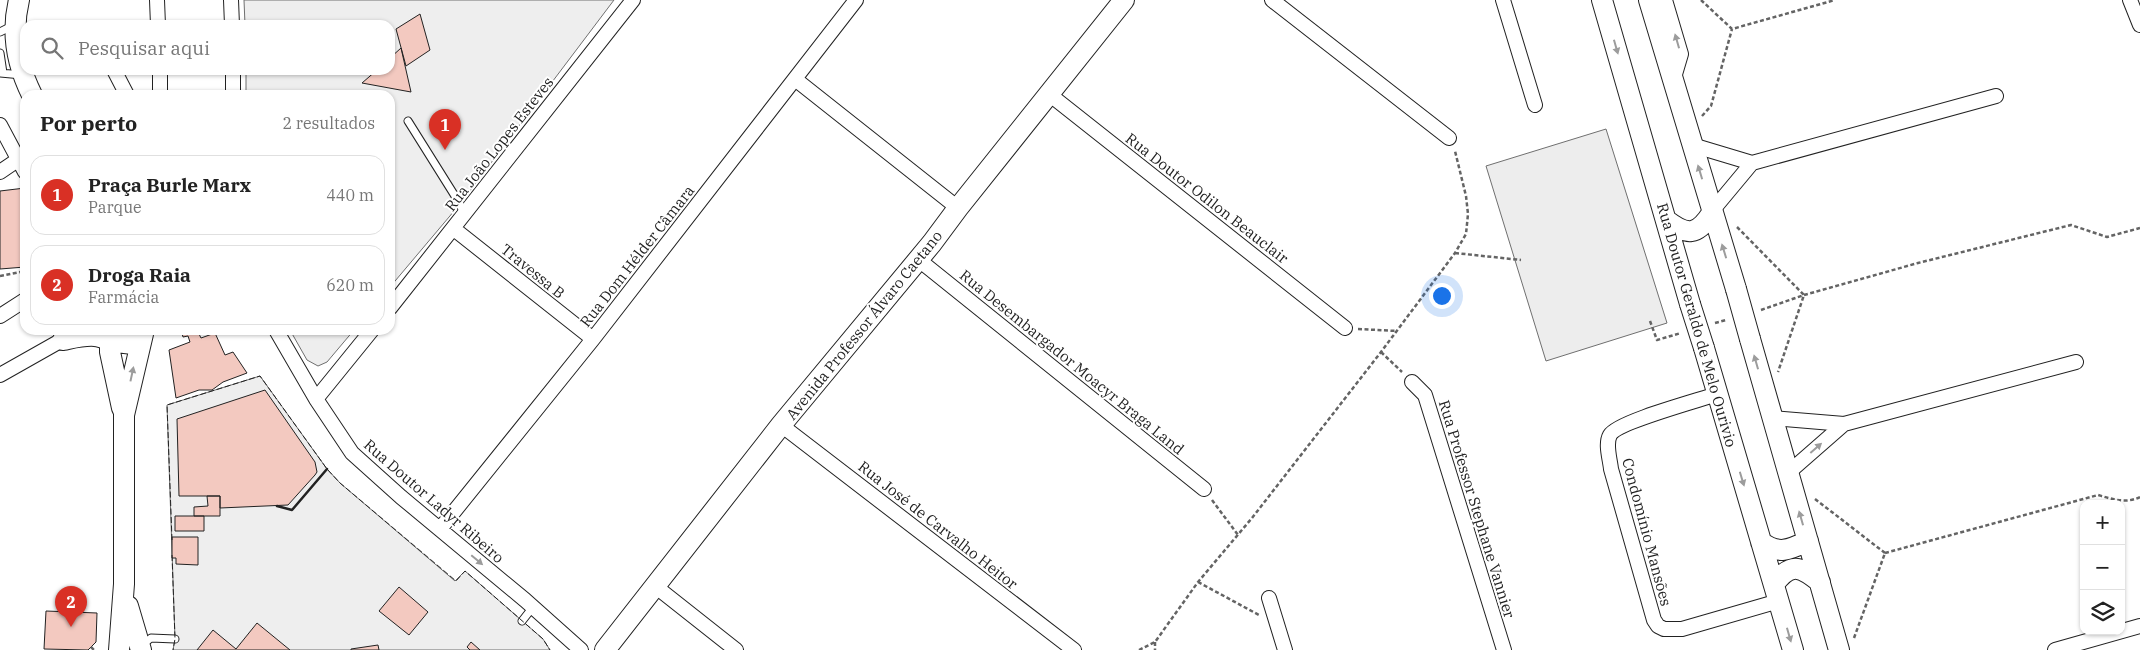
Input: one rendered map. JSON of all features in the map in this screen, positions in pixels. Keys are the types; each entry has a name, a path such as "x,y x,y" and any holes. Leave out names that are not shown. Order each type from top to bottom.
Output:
{"street":[{"path":"19,0 7,29 17,51 8,74 26,90"},
{"path":"157,0 158,20"},
{"path":"231,0 232,20"},
{"name":"Rua Dom Hélder Câmara","path":"440,529 593,339 856,0"},
{"name":"Avenida Professor Álvaro Caetano","path":"605,650 782,425 918,260 1124,0"},
{"path":"1272,0 1449,138"},
{"path":"1504,0 1535,105"},
{"name":"Rua Doutor Geraldo de Melo Ourivio","path":"1602,0 1793,650"},
{"path":"1649,0 1736,289 1820,582 1846,646"},
{"path":"1665,0 1681,54 1673,82"},
{"path":"2130,0 2140,25"},
{"name":"Rua João Lopes Esteves","path":"395,302 631,1"},
{"path":"117,75 124,90"},
{"path":"160,75 160,90"},
{"path":"233,75 234,90"},
{"path":"795,79 958,208"},
{"name":"Rua Doutor Odilon Beauclair","path":"1049,94 1345,328"},
{"path":"1666,220 1685,232 1700,228 1752,163 1996,96"},
{"path":"0,125 20,162"},
{"path":"1690,138 1752,163"},
{"path":"0,172 20,167"},
{"name":"Travessa B","path":"454,229 593,339"},
{"name":"Rua Desembargador Moacyr Braga Land","path":"918,260 1204,489"},
{"path":"0,316 20,303"},
{"path":"0,375 66,335"},
{"path":"80,335 96,335"},
{"path":"107,335 124,415"},
{"path":"108,335 121,344 134,342 140,335"},
{"path":"119,650 124,584 124,415 142,335"},
{"name":"Rua Doutor Ladyr Ribeiro","path":"279,335 316,399 352,454 400,498 533,607 581,650"},
{"path":"316,399 368,335"},
{"path":"1773,418 1844,424 2076,362"},
{"name":"Rua Professor Stephane Vannier","path":"1412,382 1425,394 1504,650"},
{"name":"Condomínio Mansões","path":"1717,394 1632,422 1616,429 1610,435 1608,446 1611,469 1647,598 1656,623 1664,629 1672,630 1682,629 1776,592"},
{"path":"1788,473 1844,424"},
{"name":"Rua José de Carvalho Heitor","path":"782,425 1074,650"},
{"path":"1761,542 1775,550 1793,548 1808,541"},
{"path":"1776,592 1782,573 1792,568 1804,569 1820,582"},
{"path":"124,584 129,611 140,648"},
{"path":"655,586 736,650"},
{"path":"1269,598 1285,650"},
{"path":"2055,650 2140,626"}],"lane":[{"path":"0,53 8,74"},
{"path":"408,121 460,204 464,215"},
{"path":"522,621 533,607"},
{"path":"140,648 151,638 175,639"}],"path":[{"path":"1701,0 1732,29"},
{"path":"1732,29 1835,0"},
{"path":"1690,138 1711,106 1732,29"},
{"path":"1139,650 1155,642 1198,582 1238,535 1381,352 1466,234 1468,214 1466,196 1456,154 1449,138"},
{"path":"1712,213 1727,217 1804,295"},
{"path":"1768,308 1804,295 1918,263 2071,225 2108,238 2140,228"},
{"path":"1454,253 1522,260"},
{"path":"0,276 20,271"},
{"path":"1777,375 1804,295"},
{"path":"1345,328 1397,331"},
{"path":"1381,352 1412,382"},
{"path":"1204,489 1238,535"},
{"path":"1885,553 2098,495 2114,500 2133,500 2140,497"},
{"path":"1814,499 1885,553"},
{"path":"1846,646 1885,553"},
{"path":"1198,582 1277,625"},
{"path":"1155,642 1155,650"},
{"path":"91,647 94,650"}],"shaded area":[{"path":"244,0 614,0 460,204 395,281 395,90 246,90 246,75 395,75 395,20 245,20"},
{"path":"1606,129 1667,323 1546,361 1486,166"},
{"path":"293,335 350,335 327,362 318,366 307,360"},
{"path":"260,376 327,469 340,483 455,581 465,571 543,639 550,650 173,650 175,639 167,405"}],"building":[{"path":"420,14 430,50 406,66 396,29"},
{"path":"401,48 411,92 362,83 371,75 395,75 395,53"},
{"path":"20,189 20,267 0,269 0,191"},
{"path":"182,335 200,335 201,338 216,335 225,355 233,352 247,373 223,382 212,390 199,390 176,398 169,350 190,342 188,336 183,337"},
{"path":"265,390 315,462 317,472 315,475 288,505 220,508 220,496 179,496 177,419"},
{"path":"207,496 220,496 220,516 194,516 194,507 208,506"},
{"path":"175,516 204,516 204,531 175,531"},
{"path":"172,537 198,537 198,565 176,564 176,558 172,558"},
{"path":"399,587 428,612 409,635 379,611"},
{"path":"46,611 97,613 96,642 88,650 44,649"},
{"path":"257,623 290,650 197,650 213,630 236,649"},
{"path":"471,642 480,650 470,650 467,647"},
{"path":"378,645 379,650 351,650 351,649"}],"fence":[{"path":"172,540 167,405 260,376 327,469 340,483 456,581 465,571 543,639 550,650"},
{"path":"172,555 175,639 173,650"}],"wall":[{"path":"277,506 292,510 327,469"}],"place":[{"name":"Praça Burle Marx","path":"445,150"},
{"name":"Droga Raia","path":"71,627"}]}
